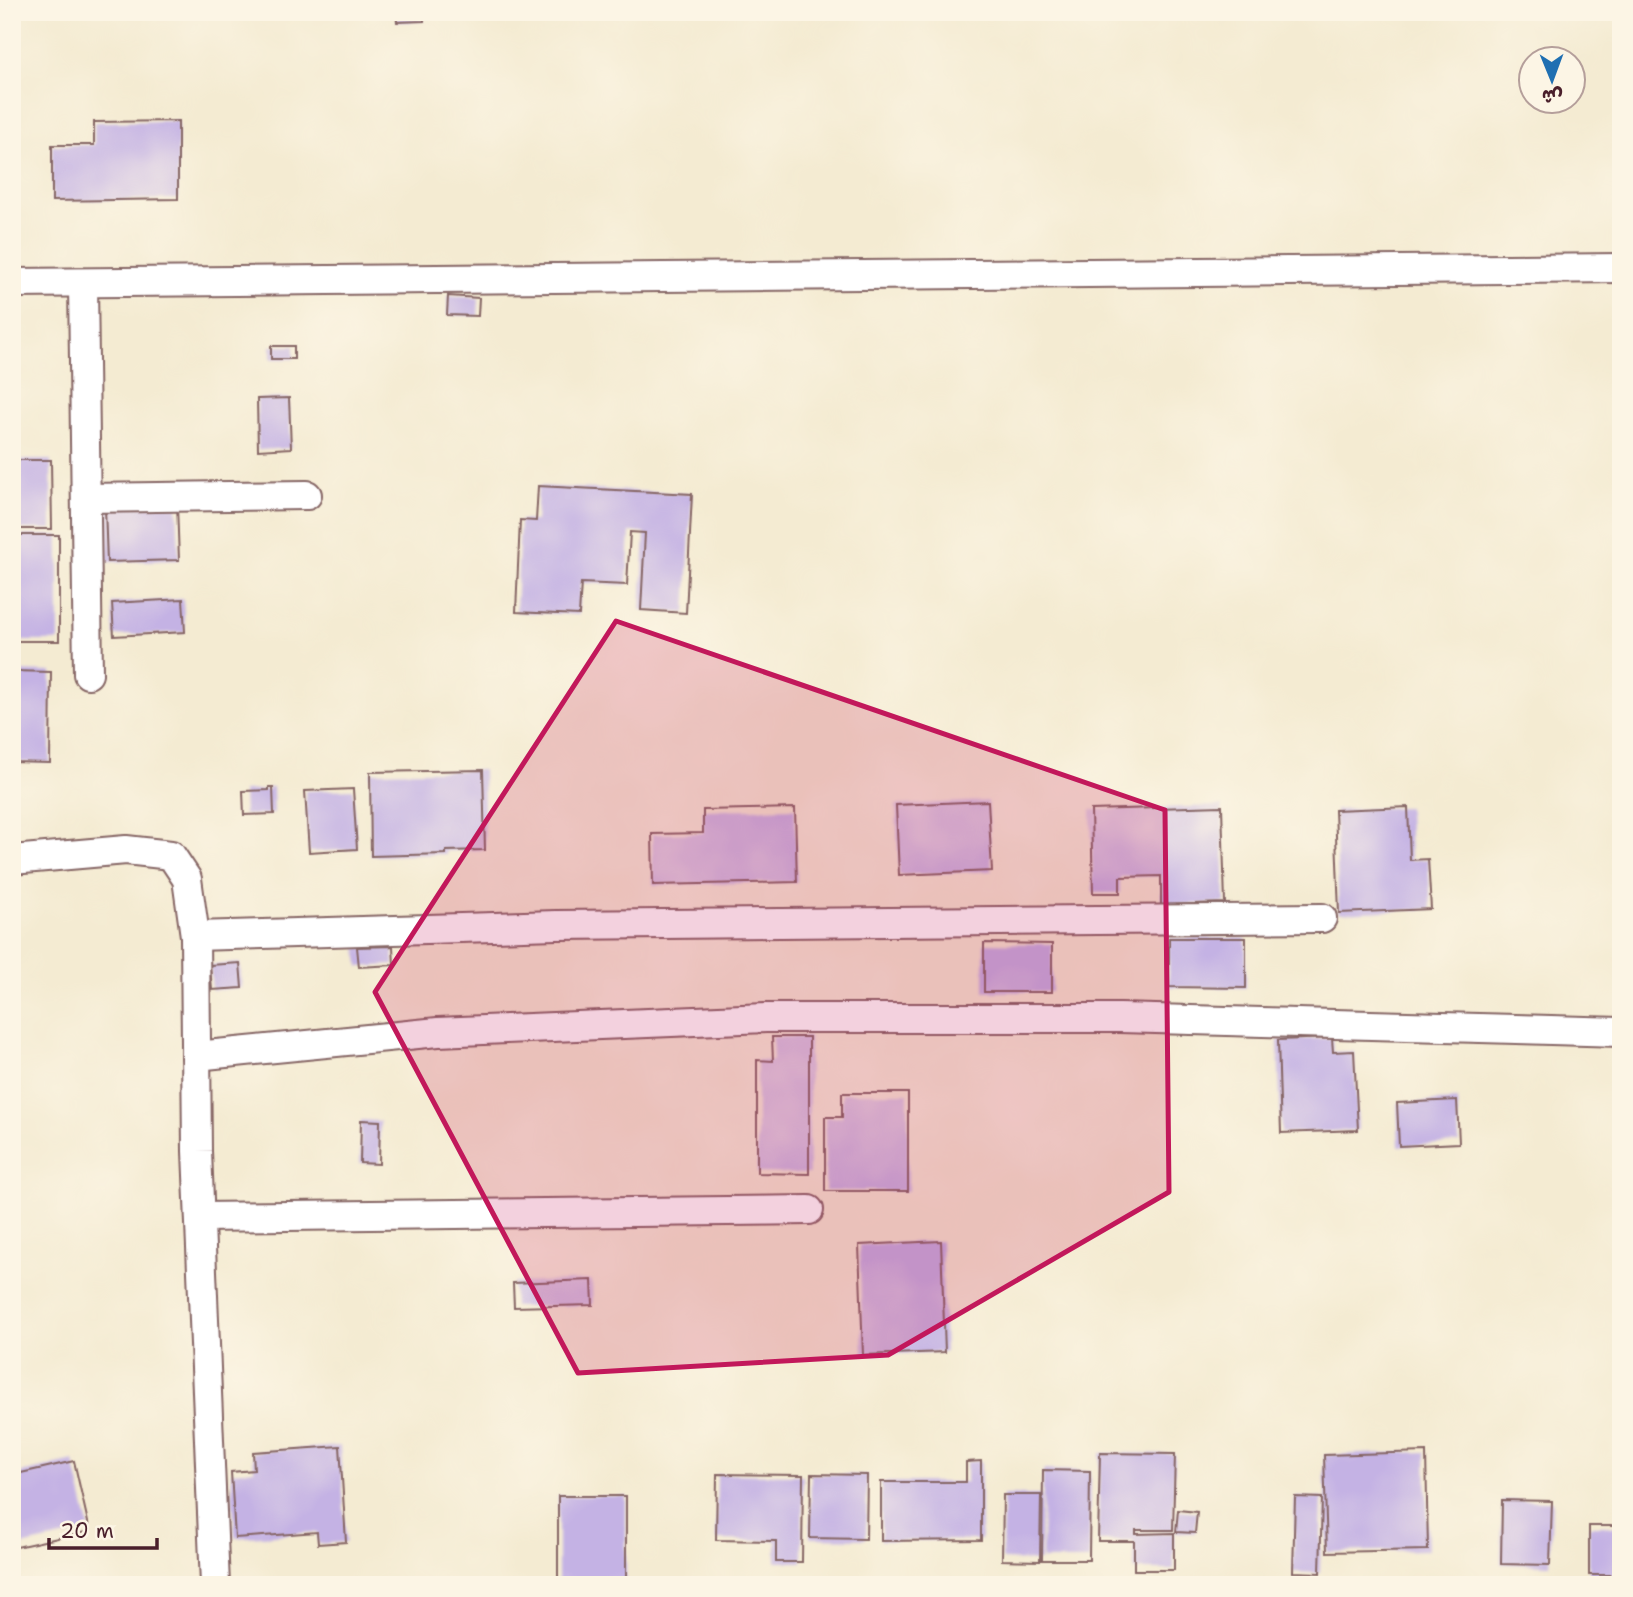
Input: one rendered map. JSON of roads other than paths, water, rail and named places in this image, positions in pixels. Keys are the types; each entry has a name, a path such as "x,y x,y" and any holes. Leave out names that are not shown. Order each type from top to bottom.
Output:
{"street":[{"path":"12,284 1621,268"},
{"path":"83,283 89,674"},
{"path":"86,498 307,495"},
{"path":"12,860 126,849 172,855 187,879 195,936 200,1217 215,1585"},
{"path":"195,936 556,925 1322,918"},
{"path":"196,1056 438,1032 765,1018 1120,1018 1621,1032"},
{"path":"200,1217 809,1210"}]}
